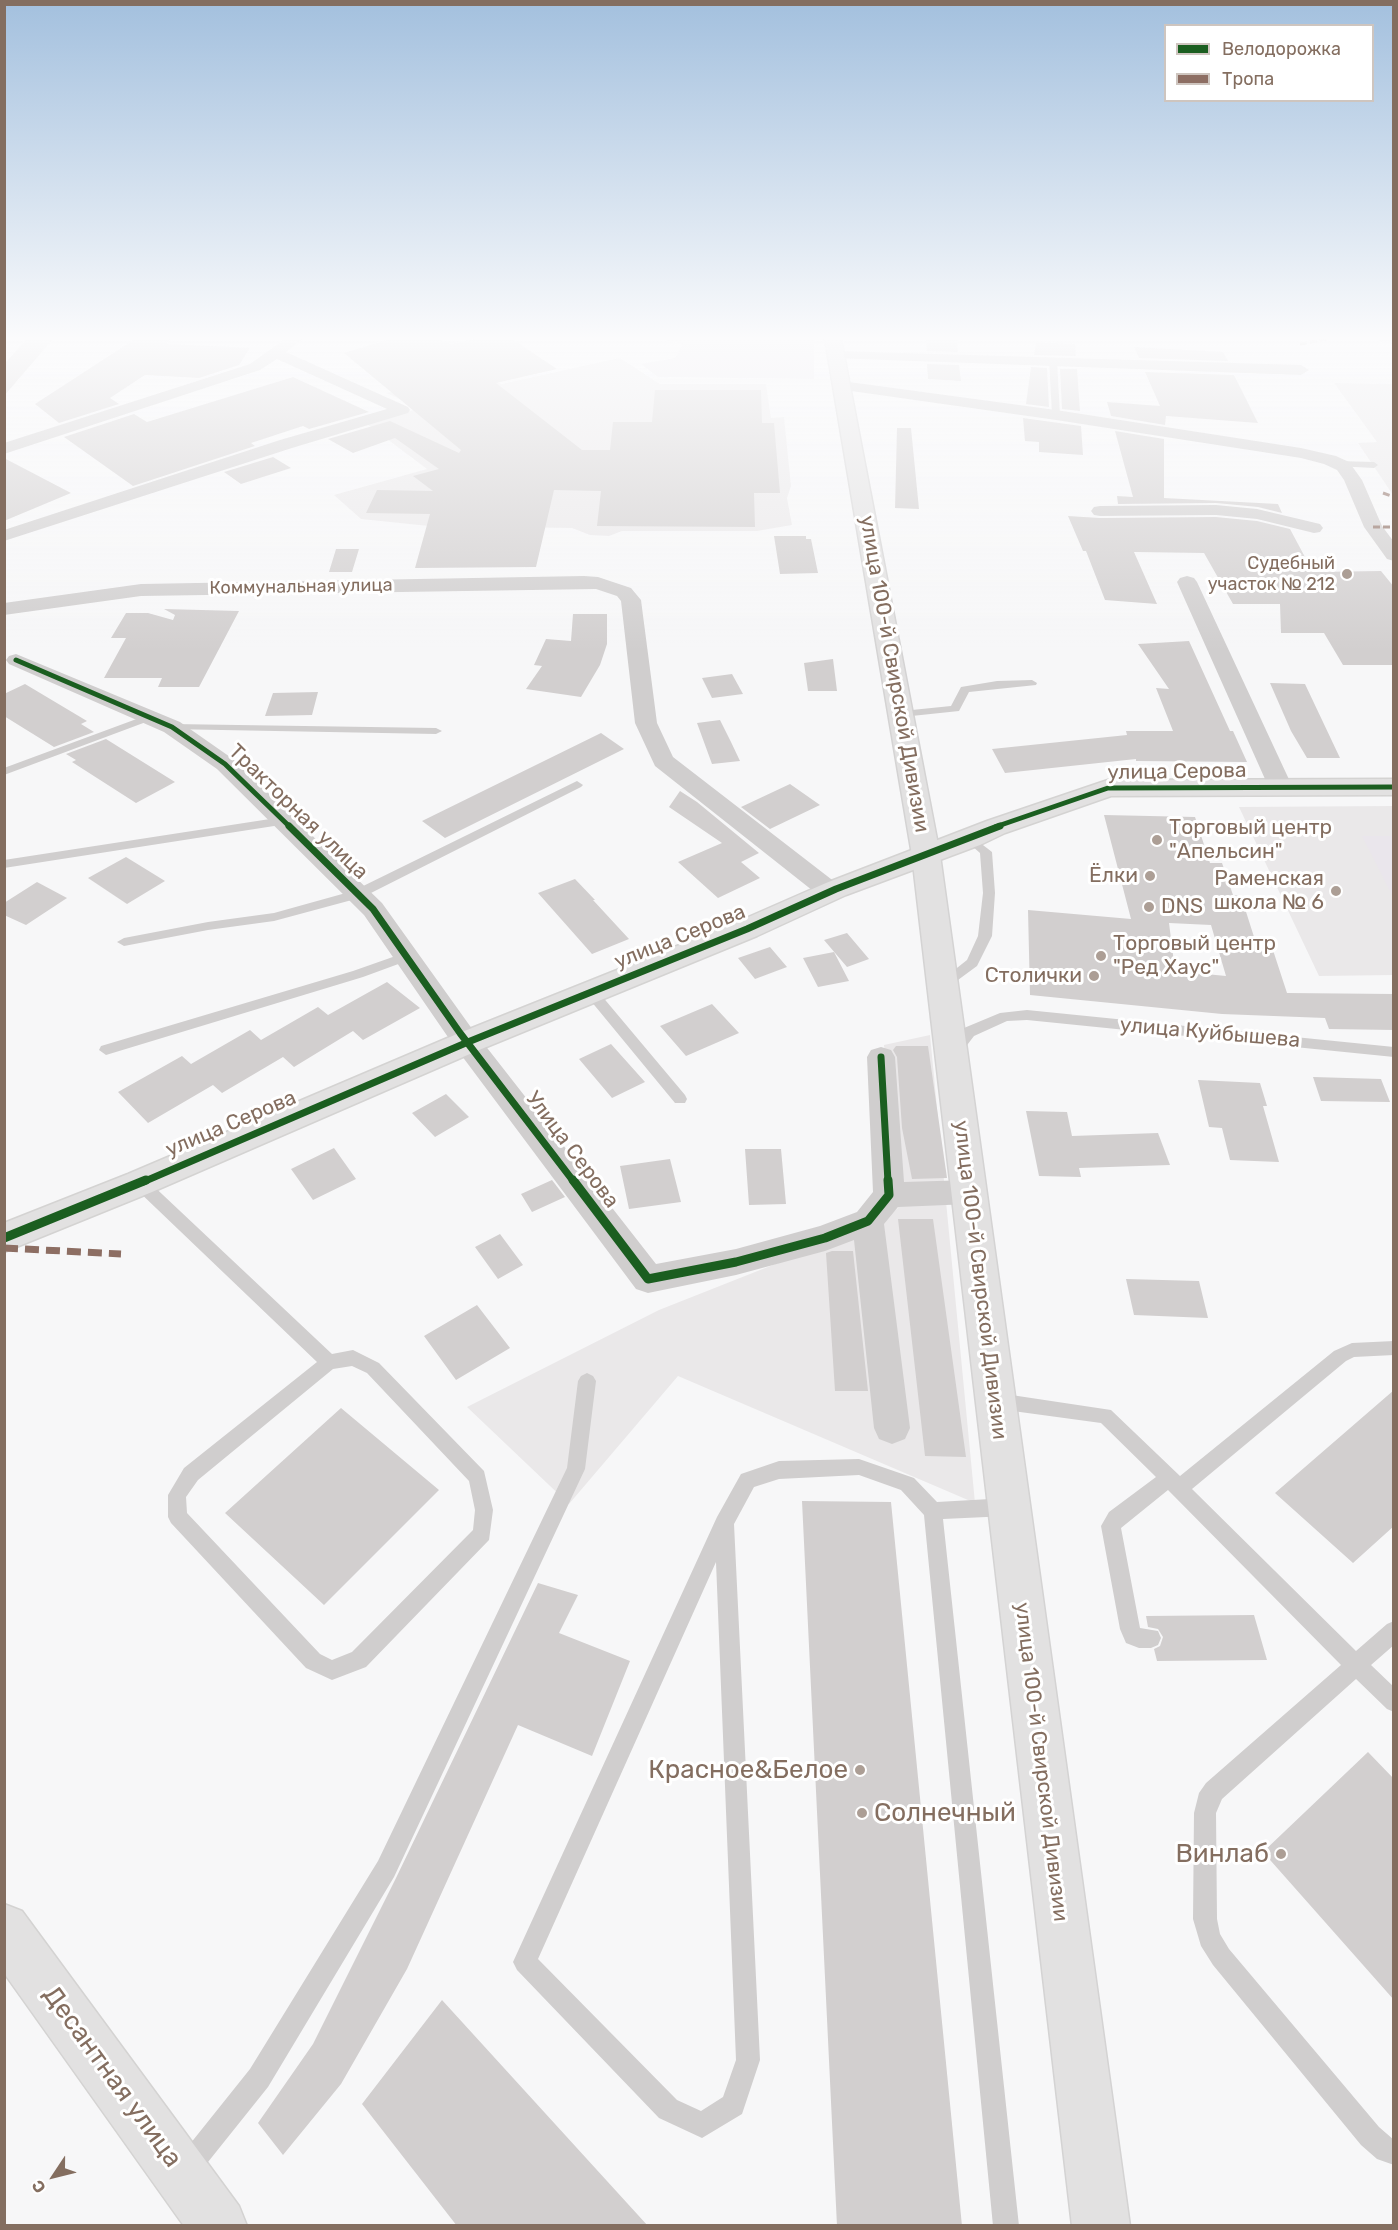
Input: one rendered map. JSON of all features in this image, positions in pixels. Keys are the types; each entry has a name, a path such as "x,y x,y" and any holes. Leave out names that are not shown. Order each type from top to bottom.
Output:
{"main road":[{"name":"улица 100-й Свирской Дивизии","path":"852,443 926,855 1101,2226"},
{"name":"улица Серова","path":"4,1238 831,892 996,827 1108,788 1394,787"},
{"name":"Десантная улица","path":"4,1929 219,2226"}],"street":[{"path":"4,449 22,443"},
{"path":"4,536 294,443"},
{"path":"1237,443 1301,453 1343,466 1353,480 1373,527 1394,555"},
{"path":"1100,511 1216,510 1257,514 1314,528"},
{"path":"1373,527 1394,527"},
{"path":"1187,582 1281,788"},
{"name":"Коммунальная улица","path":"4,609 141,590 598,583 624,592 631,600 646,723 663,761 831,892"},
{"name":"Тракторная улица","path":"16,660 172,727 225,764 372,909 468,1042"},
{"name":"Улица Серова","path":"468,1042 648,1279 736,1262 825,1238 868,1221"},
{"path":"881,1058 889,1195 868,1221 892,1428"},
{"path":"889,1195 970,1192"}],"lane":[{"path":"1338,464 1374,465"},
{"path":"902,714 956,709 965,688 1032,683"},
{"path":"4,772 150,717"},
{"path":"172,727 436,731"},
{"path":"124,942 208,926 274,917 358,894 578,785"},
{"path":"4,864 283,821"},
{"path":"943,986 972,963 985,936 989,893 986,852 970,839"},
{"path":"106,1050 358,974 406,956"},
{"path":"591,992 680,1099"},
{"name":"улица Куйбышева","path":"952,1055 969,1032 1005,1016 1027,1015 1394,1052"},
{"path":"140,1183 329,1362"},
{"path":"1151,1638 1133,1636 1130,1629 1111,1535 1111,1526 1116,1518 1174,1483 1340,1356 1352,1350 1394,1348"},
{"path":"353,1358 373,1368 477,1477 484,1510 482,1534 359,1659 332,1670 313,1660 178,1517 177,1495 191,1474 329,1362 353,1358"},
{"path":"182,2175 259,2078 386,1869 576,1469 587,1381"},
{"path":"995,1401 1105,1416 1394,1702"},
{"path":"724,1523 748,2060 733,2105 702,2125 668,2109 525,1962 724,1523 748,1480 779,1470 858,1467 907,1484 933,1511 1006,2226"},
{"path":"933,1511 1008,1507"},
{"path":"1394,1631 1214,1791 1207,1801 1205,1813 1205,1919 1209,1938 1221,1957 1370,2136 1386,2150 1394,2153"}],"shaded area":[{"path":"392,443 787,443 791,486 787,498 792,525 757,531 622,531 609,536 590,535 572,528 429,526 361,519 334,495 427,469"},
{"path":"1358,443 1393,443 1393,495"},
{"name":"Раменская школа № 6","path":"1393,806 1393,975 1319,976 1239,807"},
{"path":"1362,836 1393,836 1393,897"},
{"path":"930,1035 975,1503 678,1376 569,1504 467,1407 659,1310 879,1223 898,1208 884,1045"}],"building":[{"path":"73,443 251,443 255,446 133,486"},
{"path":"335,443 381,443 353,453"},
{"path":"402,443 438,443 459,453 461,450 453,443 573,443 582,450 610,450 611,443 776,443 780,493 754,493 755,527 597,526 601,491 554,490 536,567 415,568 430,514 366,513 377,490 433,491 413,476 439,469"},
{"path":"897,443 912,443 919,509 895,508"},
{"path":"1039,443 1082,443 1083,455 1039,452"},
{"path":"1118,443 1164,443 1164,498 1278,504 1282,513 1258,507 1216,503 1118,504 1117,496 1133,497"},
{"path":"273,457 291,468 241,484 224,472"},
{"path":"4,458 71,493 4,521"},
{"path":"1068,516 1216,517 1257,521 1290,529 1313,572 1381,571 1394,587 1394,665 1343,665 1324,633 1281,633 1280,604 1233,604 1204,553 1134,552 1157,604 1105,600 1086,551 1083,551"},
{"path":"774,536 806,536 806,539 811,539 818,573 780,574"},
{"path":"336,549 359,549 352,572 329,572"},
{"path":"164,609 239,611 199,687 158,687 162,678 104,678 126,638 111,638 126,613 148,613 173,620 175,615"},
{"path":"573,614 607,614 607,644 600,665 581,697 526,689 542,666 534,665 546,639 571,641"},
{"path":"1189,641 1230,731 1233,731 1247,762 1136,761 1136,759 1005,773 992,749 1127,735 1126,731 1173,731 1156,688 1169,689 1138,644"},
{"path":"833,659 837,691 808,691 804,663"},
{"path":"732,674 743,694 712,698 702,678"},
{"path":"1270,683 1305,684 1340,758 1307,758 1291,731"},
{"path":"25,684 87,721 81,724 94,732 54,747 4,716 4,694"},
{"path":"318,692 312,715 265,716 273,693"},
{"path":"720,720 740,761 712,764 697,723"},
{"path":"601,733 624,749 445,838 422,821"},
{"path":"106,739 175,782 136,803 72,762 76,760 66,754"},
{"path":"790,784 820,805 770,829 741,807"},
{"path":"680,791 697,802 759,853 741,862 760,878 718,898 678,862 722,843 669,807"},
{"path":"1104,815 1195,817 1210,863 1222,863 1233,895 1241,896 1255,940 1270,941 1287,993 1394,994 1394,1030 1329,1029 1325,1018 1222,1014 1030,995 1028,910 1131,919","holes":["1169,923 1211,925 1226,976 1175,971"]},
{"path":"126,857 165,881 127,904 88,878"},
{"path":"575,879 629,939 592,954 538,893"},
{"path":"37,882 67,898 26,925 4,915 4,903"},
{"path":"847,933 869,959 847,967 824,940"},
{"path":"770,947 787,967 755,979 738,958"},
{"path":"834,952 849,981 818,987 803,958"},
{"path":"387,982 420,1008 363,1040 353,1031 294,1067 283,1057 222,1093 213,1085 148,1123 118,1092 182,1056 191,1064 250,1030 261,1040 318,1007 328,1015"},
{"path":"712,1004 739,1033 686,1056 660,1026"},
{"path":"611,1044 645,1082 612,1098 579,1059"},
{"path":"896,1046 928,1046 947,1178 912,1179 902,1128 897,1057 893,1050"},
{"path":"1313,1077 1381,1079 1390,1102 1321,1101"},
{"path":"1198,1080 1260,1083 1267,1106 1263,1106 1279,1162 1230,1160 1222,1128 1209,1127"},
{"path":"446,1094 469,1117 435,1137 412,1113"},
{"path":"1026,1111 1067,1112 1072,1136 1158,1133 1170,1165 1079,1168 1081,1177 1039,1176"},
{"path":"334,1148 356,1179 313,1200 291,1169"},
{"path":"745,1149 781,1149 786,1204 749,1205"},
{"path":"670,1159 681,1202 629,1209 620,1166"},
{"path":"552,1180 565,1197 532,1212 521,1194"},
{"path":"898,1219 933,1219 966,1457 925,1456"},
{"path":"500,1234 523,1265 498,1279 475,1247"},
{"path":"853,1251 868,1391 835,1391 826,1253"},
{"path":"1126,1279 1199,1281 1208,1318 1134,1315"},
{"path":"477,1305 510,1348 456,1380 424,1336"},
{"path":"1394,1390 1394,1526 1353,1563 1275,1493"},
{"path":"341,1408 439,1490 324,1605 225,1513"},
{"path":"802,1501 891,1502 962,2226 837,2226"},
{"path":"538,1583 578,1595 559,1633 630,1661 592,1756 518,1725 407,1969 341,2084 283,2155 258,2123 313,2044"},
{"path":"1254,1615 1267,1660 1157,1661 1154,1649 1160,1646 1163,1637 1158,1629 1148,1627 1146,1616"},
{"path":"1368,1752 1394,1779 1394,2000 1263,1852"},
{"path":"442,2000 648,2226 457,2226 362,2104"}],"marked path":[{"path":"1383,493 1394,497"},
{"path":"1373,527 1394,527"},
{"path":"4,1248 121,1254"}],"cycle path":[{"path":"16,660 172,727 225,764 326,862 373,909 460,1033 648,1279 736,1262 825,1238 868,1221 889,1195 881,1057"},
{"path":"4,1238 140,1183 468,1042 747,929 836,889 996,827 1108,788 1394,787"}],"place":[{"name":"Судебный участок № 212","path":"1347,574"},
{"name":"Торговый центр \"Апельсин\"","path":"1157,840"},
{"name":"Ёлки","path":"1150,876"},
{"name":"Раменская школа № 6","path":"1336,891"},
{"name":"DNS","path":"1149,907"},
{"name":"Торговый центр \"Ред Хаус\"","path":"1101,956"},
{"name":"Столички","path":"1094,976"},
{"name":"Красное&Белое","path":"860,1770"},
{"name":"Солнечный","path":"862,1813"},
{"name":"Винлаб","path":"1281,1854"}]}
